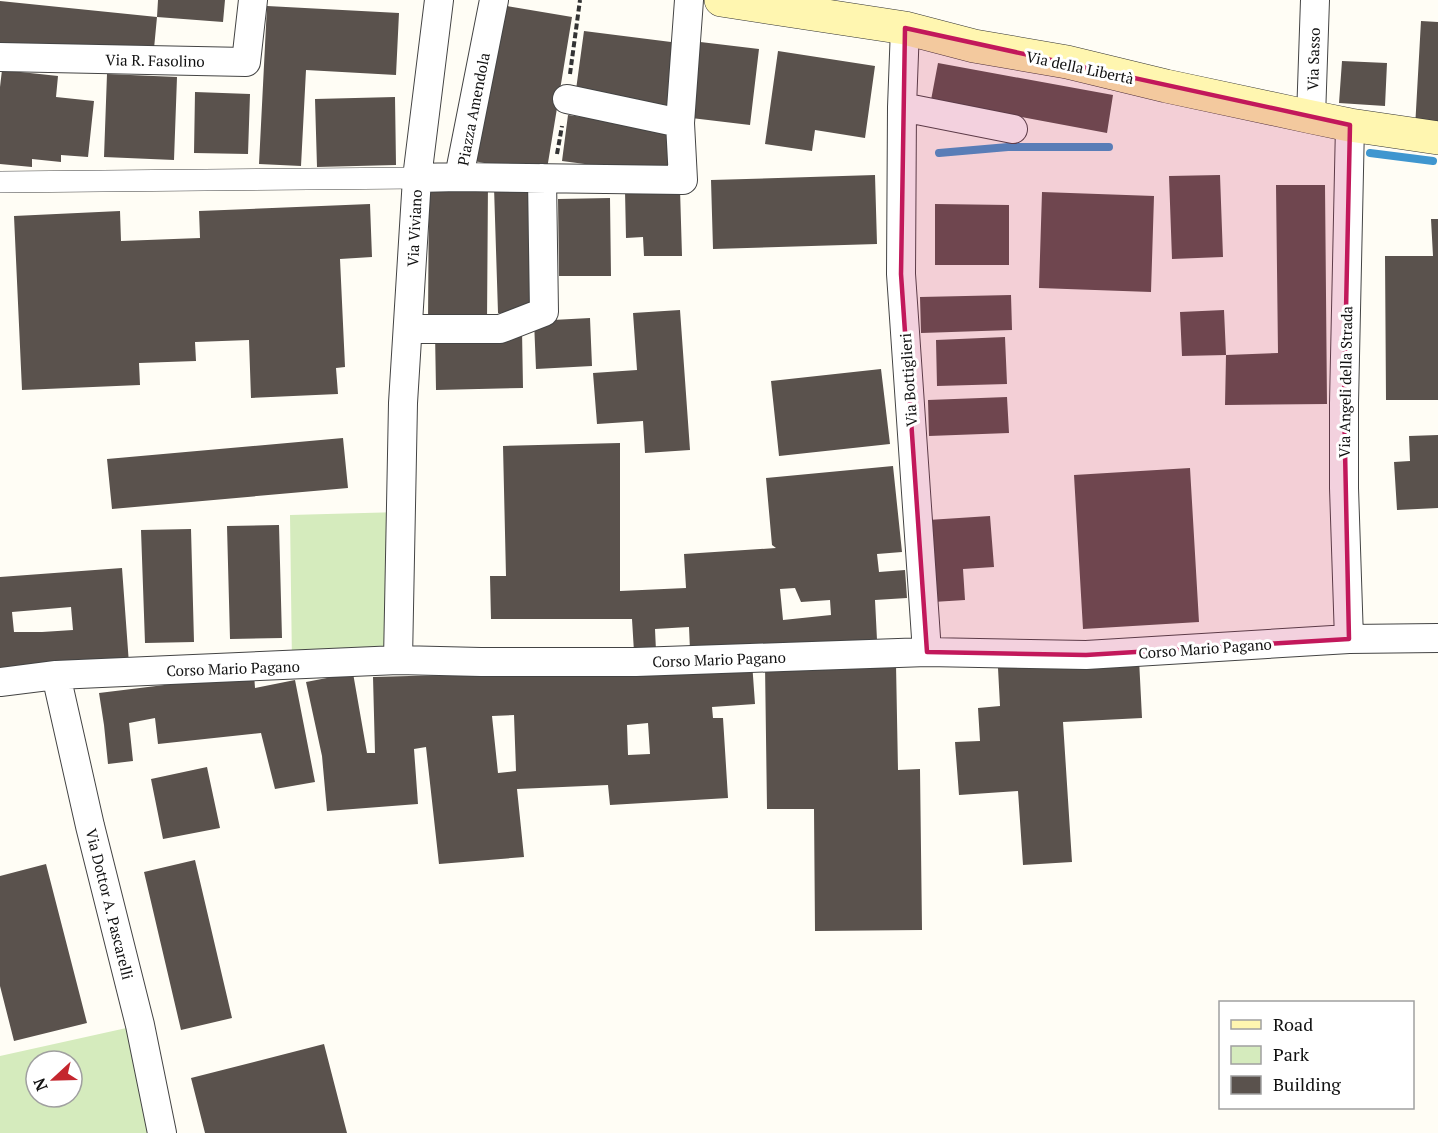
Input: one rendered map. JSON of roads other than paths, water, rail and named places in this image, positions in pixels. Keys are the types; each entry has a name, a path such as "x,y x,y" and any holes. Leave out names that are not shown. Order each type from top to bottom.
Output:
{"main road":[{"name":"Via della Libertà","path":"721,0 905,28 974,46 1068,62 1311,117 1438,138"}],"street":[{"name":"Via R. Fasolino","path":"0,57 246,62 253,0"},
{"path":"417,178 439,0"},
{"name":"Piazza Amendola","path":"417,178 459,177 494,0"},
{"path":"459,177 683,180 680,123 689,0"},
{"name":"Via Sasso","path":"1311,117 1315,0"},
{"name":"Via Bottiglieri","path":"905,28 901,274 927,652"},
{"path":"567,99 680,123"},
{"path":"902,107 1013,129"},
{"name":"Via Angeli della Strada","path":"1349,639 1344,488 1344,403 1350,125"},
{"name":"Via Viviano","path":"0,182 417,178 404,403 398,660"},
{"path":"408,329 500,329 544,312 542,178"},
{"name":"Corso Mario Pagano","path":"0,682 56,675 398,660 636,662 927,652 1086,655 1349,639 1438,638"},
{"name":"Via Dottor A. Pascarelli","path":"56,675 90,826 140,1025 162,1133"}],"waterway":[{"path":"939,153 1008,147 1109,147"},
{"path":"1370,153 1433,161"}]}
